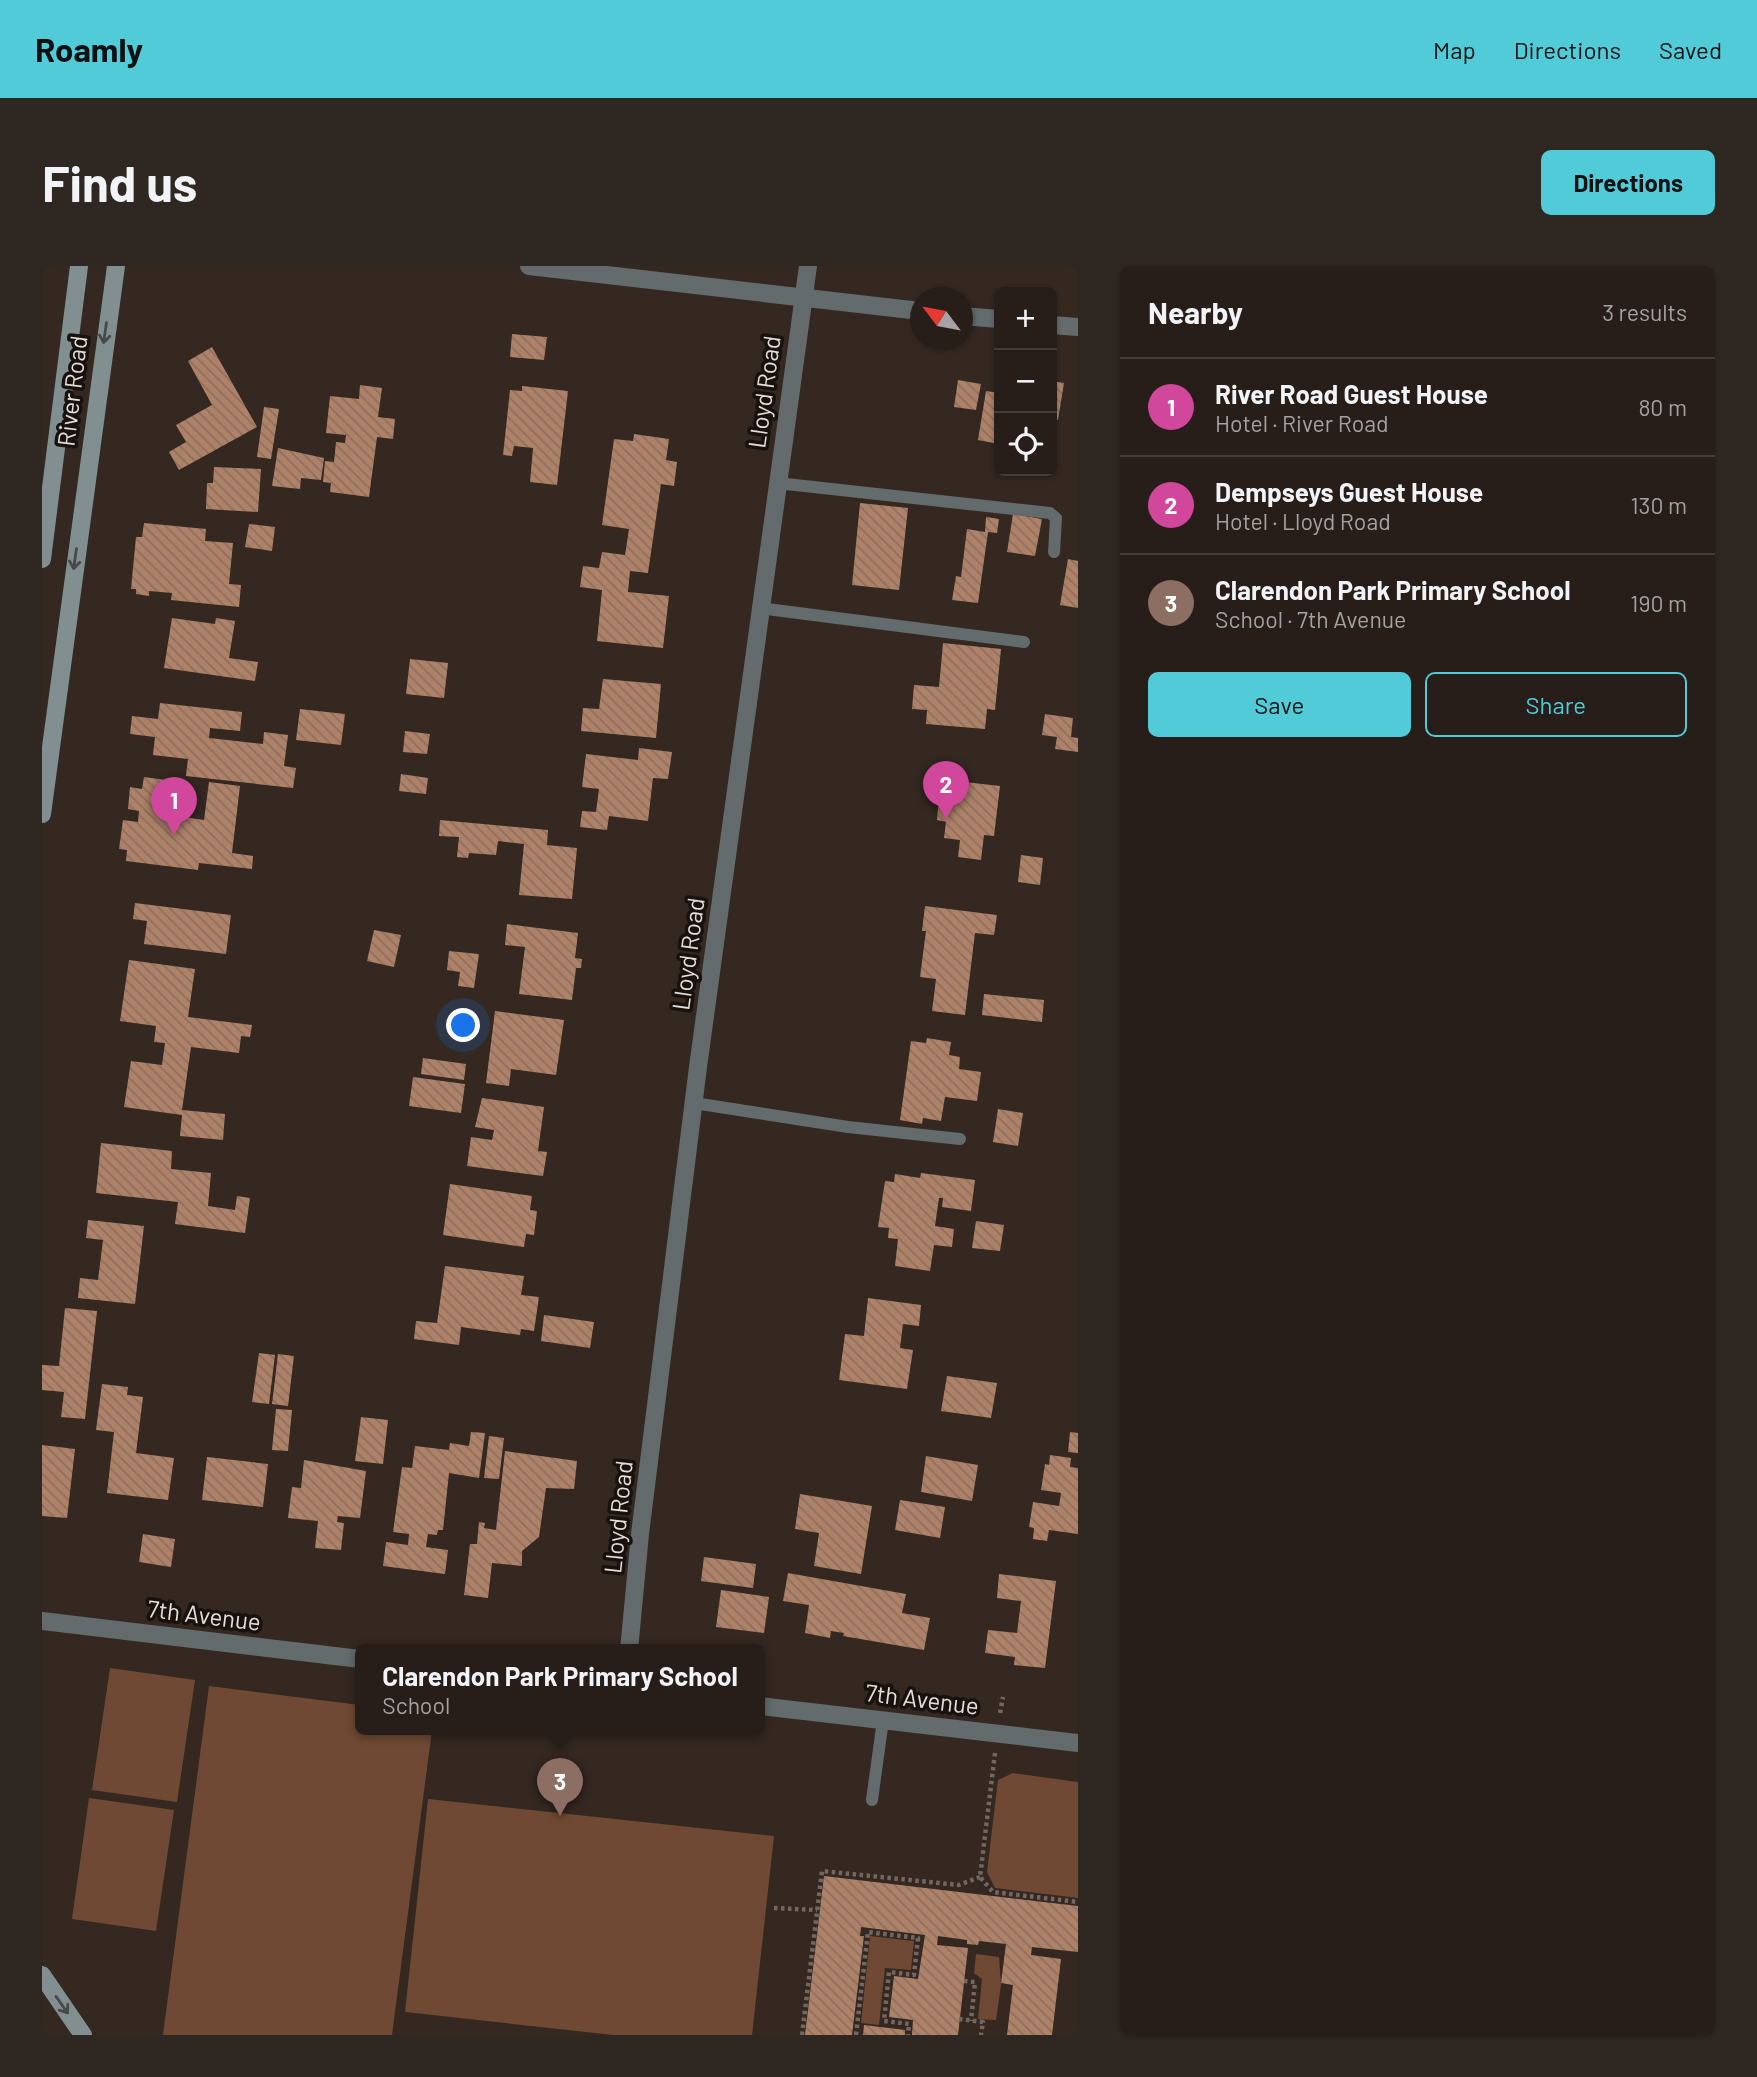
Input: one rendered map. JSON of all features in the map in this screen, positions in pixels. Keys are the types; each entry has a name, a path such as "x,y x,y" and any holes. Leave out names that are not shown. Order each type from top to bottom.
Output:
{"main road":[{"name":"River Road","path":"42,559 79,266"},
{"name":"River Road","path":"42,814 45,761 116,266"},
{"path":"42,1975 83,2035"}],"street":[{"path":"529,266 910,311"},
{"name":"Lloyd Road","path":"630,1644 640,1534 694,1103 776,483 808,266"},
{"path":"973,317 994,319"},
{"path":"1057,325 1078,327"},
{"name":"7th Avenue","path":"42,1621 355,1658"},
{"name":"7th Avenue","path":"765,1707 1078,1743"}],"lane":[{"path":"776,483 1050,513 1056,518 1054,552"},
{"path":"759,608 1024,642"},
{"path":"694,1103 848,1127 960,1139"},
{"path":"872,1800 883,1720"}],"path":[{"path":"1003,1697 980,1877 993,1892 1078,1902"},
{"path":"802,2035 822,1871 959,1885 980,1877"},
{"path":"774,1908 817,1910"},
{"path":"856,2035 868,1932 918,1938 914,1975 889,1972 885,2009 884,2021 909,2024 908,2035"},
{"path":"964,1981 975,1982 971,2021"},
{"path":"959,2020 983,2022 981,2035"}],"shaded area":[{"path":"110,1668 195,1680 177,1802 92,1790"},
{"path":"209,1686 355,1704 355,1735 431,1735 392,2035 163,2035"},
{"path":"1013,1773 1078,1782 1078,1898 995,1888 987,1872 998,1780"},
{"path":"89,1798 174,1810 156,1931 72,1919"},
{"path":"428,1799 774,1836 752,2035 613,2035 405,2012"},
{"path":"870,1936 914,1941 911,1970 885,1968 879,2025 861,2023"},
{"path":"976,1954 999,1957 1001,1985 996,2020 978,2019 982,1979 974,1973"}],"building":[{"path":"512,334 547,337 544,360 510,357"},
{"path":"212,347 257,427 179,470 169,452 186,442 176,425 212,405 188,361"},
{"path":"958,380 981,384 976,410 954,407"},
{"path":"1057,382 1064,383 1057,420"},
{"path":"360,385 382,388 378,417 395,419 393,439 377,437 369,497 330,492 331,483 323,482 325,461 334,462 336,442 345,443 346,435 326,433 330,396 359,399"},
{"path":"522,386 568,391 557,485 530,482 533,448 514,446 512,456 503,455 510,390 522,391"},
{"path":"986,391 994,392 994,443 978,440"},
{"path":"264,407 279,409 271,459 257,457"},
{"path":"634,434 669,439 666,460 677,462 674,486 661,484 648,573 630,571 628,592 669,596 663,648 597,641 602,590 580,587 583,566 599,568 602,552 625,555 629,529 602,525 614,439 633,441"},
{"path":"278,448 324,458 321,480 301,478 300,489 272,486"},
{"path":"214,467 261,469 258,512 206,509 207,483 213,483"},
{"path":"860,503 908,508 899,590 852,585"},
{"path":"1013,514 1042,519 1035,556 1007,552"},
{"path":"986,517 999,519 997,533 988,532 978,603 952,600 956,576 961,577 967,529 985,532"},
{"path":"144,523 206,529 205,541 233,543 229,584 241,585 239,607 171,600 172,593 149,591 149,596 136,594 136,589 131,589 136,537 142,537"},
{"path":"249,524 275,527 272,551 245,547"},
{"path":"1068,559 1078,561 1078,608 1060,605"},
{"path":"172,618 215,624 216,618 235,621 229,658 258,662 255,681 164,668"},
{"path":"943,643 1001,649 995,710 987,709 985,729 926,724 927,710 912,709 914,685 939,687"},
{"path":"410,659 448,663 444,698 406,694"},
{"path":"603,679 661,684 656,738 581,731 583,708 599,709"},
{"path":"160,703 242,712 240,731 210,728 209,738 263,744 264,732 288,735 284,766 296,768 293,788 186,776 188,759 153,755 155,737 130,734 132,716 158,719"},
{"path":"300,709 345,714 341,745 296,740"},
{"path":"1045,714 1073,718 1071,737 1078,738 1078,752 1055,749 1057,737 1042,735"},
{"path":"405,731 430,734 427,754 403,752"},
{"path":"639,748 672,752 668,779 653,778 648,821 609,816 607,830 580,827 582,811 596,812 599,789 582,787 586,754 638,760"},
{"path":"401,774 428,778 426,794 399,791"},
{"path":"144,777 188,783 184,817 204,820 209,782 240,786 232,853 253,856 252,869 199,863 198,870 126,861 127,850 119,849 123,820 138,822 139,811 128,809 130,787 142,789"},
{"path":"947,780 1000,786 994,836 984,835 981,860 958,857 960,840 944,838 946,822 937,820 939,796 945,797"},
{"path":"440,820 548,830 547,845 577,848 572,899 519,895 524,844 498,841 496,855 469,853 468,858 457,857 459,837 439,836"},
{"path":"1021,855 1043,858 1040,885 1018,882"},
{"path":"135,903 231,915 226,954 144,944 147,921 133,919"},
{"path":"925,906 997,915 994,935 975,933 965,1015 932,1011 936,979 920,977 926,931 922,931"},
{"path":"507,924 578,933 575,958 582,959 581,968 576,968 572,1000 519,994 525,947 505,945"},
{"path":"374,930 401,935 394,967 367,961"},
{"path":"449,951 479,954 474,988 458,986 460,972 447,970"},
{"path":"129,960 195,969 188,1017 252,1025 250,1037 241,1036 239,1053 191,1047 182,1110 225,1114 223,1140 180,1136 182,1115 124,1107 131,1061 162,1065 165,1043 154,1042 156,1026 120,1021"},
{"path":"984,994 1044,1000 1042,1022 982,1015"},
{"path":"495,1011 564,1020 556,1075 511,1069 509,1086 486,1083"},
{"path":"927,1038 951,1042 949,1055 960,1057 959,1069 981,1072 977,1101 945,1097 941,1121 923,1118 922,1124 900,1120 911,1041 926,1043"},
{"path":"423,1058 466,1064 464,1080 421,1074"},
{"path":"413,1077 465,1084 461,1113 409,1106"},
{"path":"482,1098 544,1107 538,1151 547,1152 543,1176 467,1166 471,1137 492,1140 494,1130 475,1127"},
{"path":"998,1109 1023,1113 1018,1146 993,1142"},
{"path":"101,1143 172,1151 171,1169 211,1173 208,1206 235,1210 237,1196 250,1198 245,1233 175,1224 178,1202 96,1193"},
{"path":"921,1173 975,1180 971,1211 942,1207 943,1198 939,1198 935,1226 954,1229 952,1247 934,1245 930,1271 895,1266 898,1239 888,1238 889,1228 878,1227 885,1181 894,1182 895,1174 920,1178"},
{"path":"450,1184 532,1196 530,1210 537,1211 534,1235 526,1234 524,1247 443,1235"},
{"path":"88,1220 144,1226 135,1304 78,1298 80,1278 98,1280 103,1240 86,1238"},
{"path":"976,1221 1004,1225 1000,1251 972,1248"},
{"path":"445,1266 524,1276 521,1295 539,1297 534,1331 521,1329 520,1335 461,1327 459,1345 414,1339 416,1321 437,1323"},
{"path":"868,1298 921,1305 919,1326 903,1324 900,1348 913,1350 907,1389 839,1380 845,1334 864,1336"},
{"path":"65,1308 97,1311 85,1419 61,1417 64,1392 42,1390 42,1365 59,1366"},
{"path":"544,1315 594,1322 590,1348 541,1341"},
{"path":"259,1353 275,1355 269,1404 252,1402"},
{"path":"278,1354 294,1356 288,1406 272,1404"},
{"path":"947,1376 997,1383 991,1418 941,1411"},
{"path":"102,1384 128,1387 127,1395 143,1397 136,1453 174,1458 168,1500 107,1493 114,1432 96,1430"},
{"path":"276,1409 292,1410 288,1451 272,1450"},
{"path":"361,1417 388,1420 383,1464 355,1461"},
{"path":"471,1432 485,1433 479,1478 449,1473 443,1530 438,1530 437,1535 428,1534 426,1547 448,1550 445,1574 383,1566 386,1542 408,1545 409,1534 393,1532 402,1467 412,1468 415,1446 449,1450 450,1443 469,1446"},
{"path":"1070,1432 1078,1433 1078,1453 1068,1452"},
{"path":"489,1436 504,1438 499,1479 484,1478"},
{"path":"42,1445 75,1449 67,1518 42,1516"},
{"path":"505,1451 577,1461 574,1489 546,1488 539,1537 522,1551 522,1566 492,1563 488,1598 464,1595 470,1544 477,1544 479,1522 485,1523 484,1528 496,1530"},
{"path":"1050,1455 1071,1458 1070,1467 1078,1468 1078,1534 1049,1530 1047,1541 1033,1539 1034,1528 1029,1527 1033,1502 1059,1506 1061,1493 1041,1490 1045,1464 1049,1465"},
{"path":"926,1456 978,1465 972,1501 921,1492"},
{"path":"207,1457 268,1464 263,1507 202,1500"},
{"path":"304,1460 366,1471 360,1518 338,1516 337,1522 344,1523 341,1550 315,1548 318,1521 288,1518 292,1487 301,1488"},
{"path":"800,1494 872,1506 861,1574 814,1566 819,1533 795,1529"},
{"path":"900,1500 945,1507 940,1538 895,1530"},
{"path":"143,1534 175,1539 171,1567 139,1562"},
{"path":"704,1557 756,1564 753,1588 701,1581"},
{"path":"788,1573 906,1594 902,1613 930,1618 924,1650 843,1636 844,1633 831,1631 830,1638 805,1633 809,1605 783,1601"},
{"path":"999,1574 1056,1581 1045,1668 1014,1665 1015,1657 985,1653 988,1630 1017,1633 1021,1601 997,1598"},
{"path":"721,1590 769,1597 764,1633 716,1627"},
{"path":"824,1876 1078,1906 1078,1952 1032,1947 1031,1955 1061,1959 1052,2035 1007,2035 1013,1985 1001,1983 1006,1944 979,1941 978,1945 967,1944 967,1940 938,1936 937,1945 968,1948 958,2035 912,2035 913,2020 889,2017 894,1976 918,1979 925,1935 861,1927 860,1936 864,1936 852,2035 805,2035"},
{"path":"864,2025 905,2030 905,2035 863,2035"}],"place":[{"name":"Dempseys Guest House","path":"946,819"},
{"name":"River Road Guest House","path":"174,835"},
{"name":"Clarendon Park Primary School","path":"560,1816"}]}
